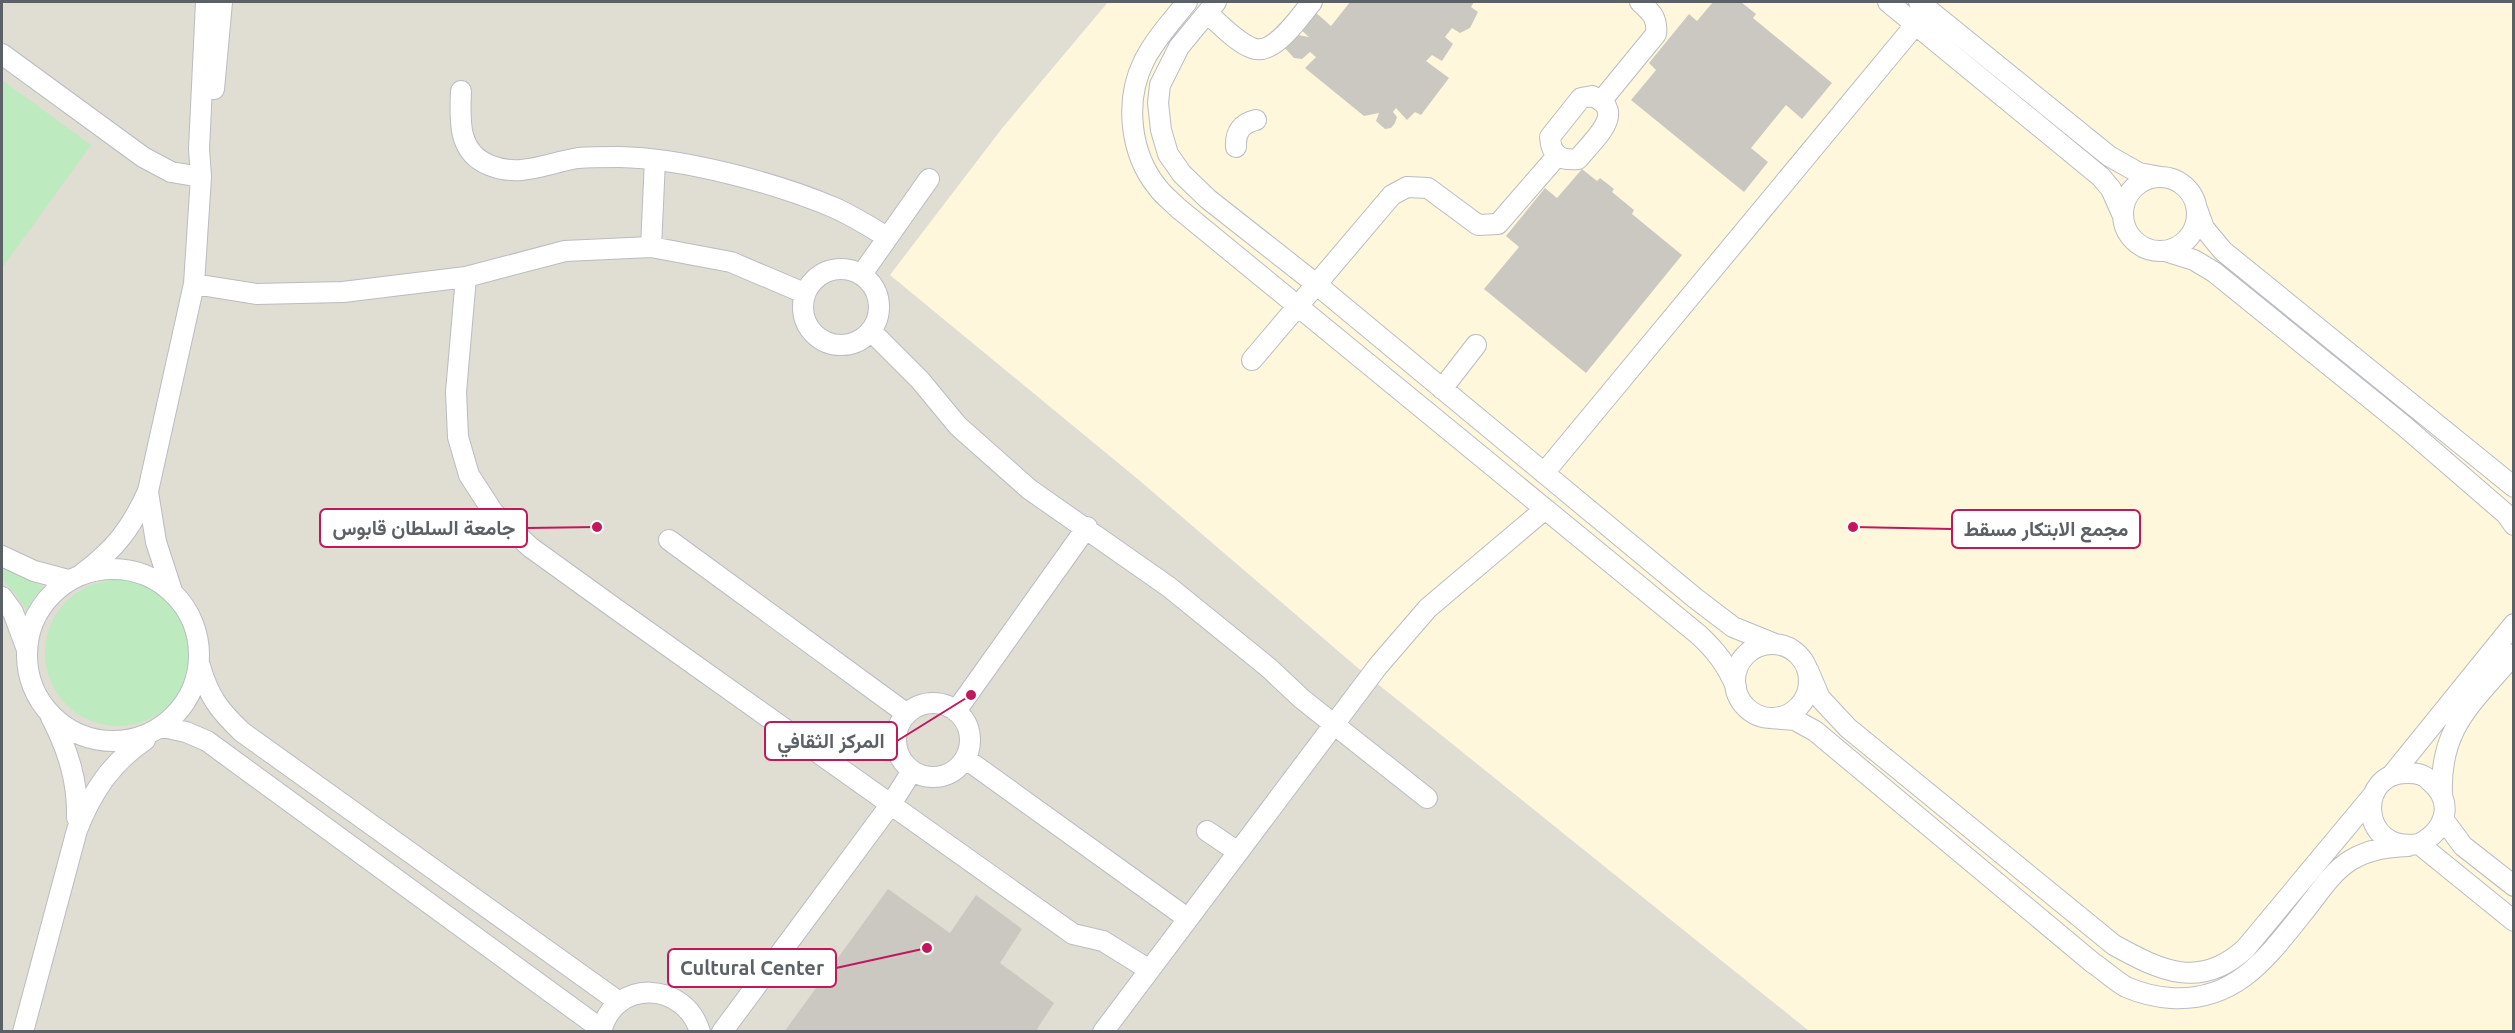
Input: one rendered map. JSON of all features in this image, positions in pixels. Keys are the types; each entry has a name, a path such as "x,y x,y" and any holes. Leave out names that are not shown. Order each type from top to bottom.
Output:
{"lane":[{"path":"26,647 39,609 75,577 104,558 137,516 148,492 194,284 201,177 199,158 206,2"},
{"path":"201,177 208,150 222,2"},
{"path":"1187,2 1154,44 1143,63 1133,101 1132,125 1137,148 1153,181 1171,201 1718,652 1728,667 1740,699 1748,709 1770,718 1795,720 1815,731 2093,963 2126,987 2158,997 2192,999 2221,990 2243,978 2283,938 2331,878 2350,861 2376,848 2414,845 2430,839 2438,830 2443,819 2445,808 2441,771 2450,734 2514,654"},
{"path":"1312,2 1276,43 1264,49 1250,48 1211,8 1179,47 1160,85 1158,103 1161,130 1168,154 1182,174 1208,199 1316,284 1695,598 1733,627 1794,651 1803,660 1820,698 1848,728 2098,933 2142,960 2170,972 2187,974 2209,970 2232,961 2245,949 2380,784 2391,776 2514,624"},
{"path":"1602,100 1656,34 1657,23 1654,15 1640,2"},
{"path":"1888,2 2100,177 2111,189 2132,239 2141,246 2194,260 2214,272 2403,426 2506,514 2514,525"},
{"path":"1918,2 2109,156 2139,173 2173,180 2184,186 2192,195 2204,228 2223,251 2514,487"},
{"path":"1544,472 1916,24"},
{"path":"2,54 144,157 171,172 201,177"},
{"path":"460,91 462,138 473,154 488,165 516,171 578,158 621,157 655,160 754,181 836,208 887,237"},
{"path":"1592,96 1602,100 1609,109 1609,120 1578,159 1567,161 1557,156 1551,148 1550,137 1581,98 1592,96"},
{"path":"1236,147 1240,129 1256,120"},
{"path":"1252,360 1392,195 1407,187 1428,188 1478,225 1498,224 1557,156"},
{"path":"651,247 655,160"},
{"path":"2123,216 2124,204 2134,188 2149,179 2161,177"},
{"path":"862,274 929,179"},
{"path":"2165,251 2187,240 2197,219 2196,206"},
{"path":"194,284 256,294 332,292 466,277 565,251 651,247 731,262 804,293"},
{"path":"836,268 849,269 862,274 872,283 878,295 880,307 871,331 861,340 848,345 834,345 821,340 804,320 802,306 804,293 817,276 836,268"},
{"path":"466,277 457,380 458,437 469,475 493,512 530,547 1073,934 1102,941 1148,969"},
{"path":"871,331 920,380 966,434 1029,489 1169,586 1269,668 1302,699 1427,798"},
{"path":"1442,389 1476,345"},
{"path":"148,492 156,542 172,591"},
{"path":"1103,1032 1148,969 1378,666 1428,608 1545,509"},
{"path":"956,711 1087,527"},
{"path":"669,540 907,714"},
{"path":"2,556 34,571 75,577 113,568 144,574 172,591 189,612 199,639 200,666 208,692 222,714 242,732 619,1002"},
{"path":"2,597 13,612 26,647 31,685 65,743 74,771 77,830"},
{"path":"1736,687 1736,675 1740,663 1748,653 1758,646 1776,644"},
{"path":"23,1032 77,830 88,800 106,773 129,751 181,711 194,690 200,666"},
{"path":"1770,718 1793,712 1801,704 1810,682 1808,670"},
{"path":"936,703 956,711 965,721 970,733 970,746 966,759 956,770 942,777 927,777 912,771 903,762 897,750 896,737 899,724 915,707 936,703"},
{"path":"51,717 82,737 119,743 159,730 186,732 207,741 601,1030 606,1017 619,1002 646,992 663,993 680,1001 692,1013 700,1032"},
{"path":"261,781 278,757"},
{"path":"966,759 1187,918"},
{"path":"722,1032 891,804 912,771"},
{"path":"2391,776 2402,772 2421,775 2436,786 2442,796"},
{"path":"2373,794 2372,819 2377,830 2385,839 2414,845 2514,921"},
{"path":"2443,819 2463,846 2514,886"},
{"path":"1207,831 1238,852"},
{"path":"420,897 438,872"},
{"path":"490,948 508,923"}],"shaded area":[{"path":"2,2 1108,2 1003,127 890,275 1140,481 1359,669 1809,1031 2,1032"},
{"path":"1108,2 2513,2 2513,1031 1809,1031 1359,669 1140,481 889,275 1003,127"}],"green space":[{"path":"2,80 91,145 2,268"},
{"path":"2,567 44,587 35,596 27,610 2,578"},
{"path":"118,580 146,586 169,602 185,625 191,653 185,681 169,704 146,720 118,726 90,720 67,704 51,681 45,653 51,625 67,602 90,586"}],"building":[{"path":"1350,2 1474,2 1471,7 1478,12 1470,28 1460,33 1452,28 1445,37 1453,44 1442,61 1432,55 1426,61 1449,78 1421,115 1415,112 1407,120 1396,108 1393,112 1397,117 1395,123 1391,128 1385,129 1376,121 1379,113 1364,116 1305,68 1316,57 1310,52 1302,59 1294,58 1283,46 1298,35 1309,37 1300,29 1314,11 1331,26"},
{"path":"1713,2 1741,2 1756,14 1753,18 1832,83 1802,119 1786,105 1751,148 1768,162 1744,192 1631,100 1656,70 1649,63 1689,14 1697,21"},
{"path":"1582,169 1597,181 1600,178 1614,189 1612,192 1634,210 1632,214 1682,255 1586,373 1484,289 1519,247 1506,236 1545,188 1557,198"},
{"path":"888,889 950,933 976,895 1022,929 1000,963 1054,1003 1037,1029 1041,1032 784,1032"}],"place":[{"name":"جامعة السلطان قابوس","path":"597,527"},
{"name":"مجمع الابتكار مسقط","path":"1853,527"},
{"name":"المركز الثقافي","path":"971,695"},
{"name":"Cultural Center","path":"927,948"}]}
